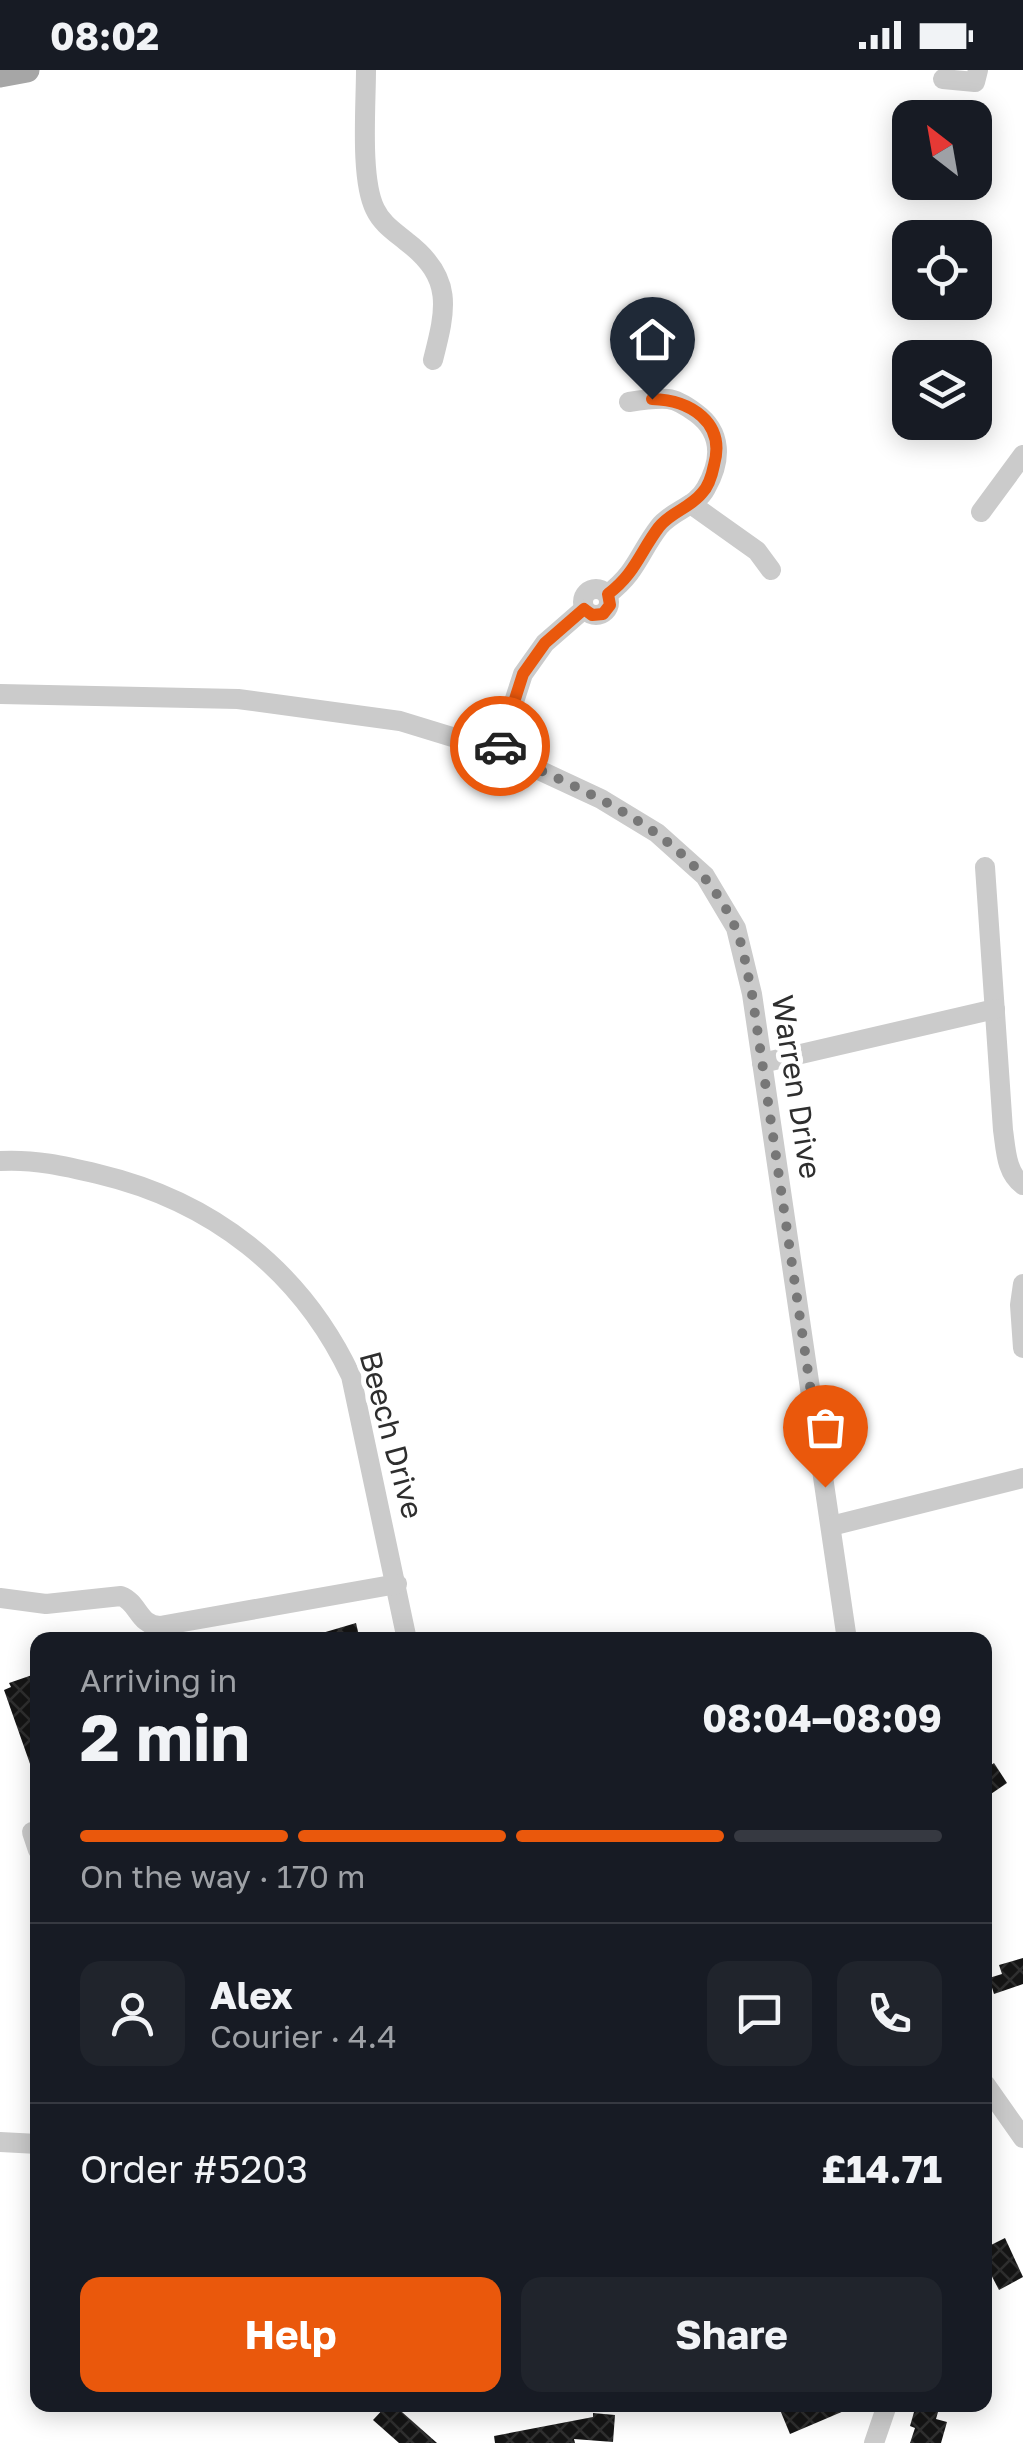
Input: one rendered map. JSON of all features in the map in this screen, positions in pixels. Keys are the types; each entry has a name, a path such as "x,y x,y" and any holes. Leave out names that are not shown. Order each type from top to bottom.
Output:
{"main road":[{"path":"0,75 27,70"}],"street":[{"path":"366,70 370,194 384,222 426,256 443,290 445,312 433,360"},
{"path":"944,79 975,82 978,70"},
{"path":"498,751 523,674 545,643 584,609 592,615 603,614 610,605 608,594 632,572 664,521 706,490 717,456 718,440 712,426 672,400 629,402"},
{"path":"981,512 1023,455"},
{"path":"692,504 757,551 771,570"},
{"name":"Warren Drive","path":"0,694 238,698 400,720 498,751 601,799 657,833 705,876 736,928 752,994 846,1632"},
{"path":"985,867 994,1008 1014,1179 1023,1185"},
{"path":"762,1064 994,1008"},
{"name":"Beech Drive","path":"0,1161 52,1163 128,1180 191,1206 264,1255 290,1282 335,1343 351,1376 406,1632"},
{"path":"1023,1284 1023,1348"},
{"path":"831,1526 1023,1478"},
{"path":"0,1598 46,1604 121,1596 129,1599 146,1622 160,1626 397,1584"},
{"path":"992,2094 1023,2138"},
{"path":"0,2142 30,2144"},
{"path":"874,2443 884,2412"}],"building":[{"path":"356,1623 358,1632 326,1632"},
{"path":"30,1676 30,1764 4,1690 11,1687 9,1683"},
{"path":"992,1764 1007,1783 992,1793"},
{"path":"1023,1958 1023,1984 994,1994 992,1977 1002,1974 999,1965"},
{"path":"1005,2238 1023,2277 999,2290 992,2276 992,2244"},
{"path":"380,2412 402,2412 437,2443 399,2443 373,2420"},
{"path":"781,2412 842,2412 790,2434"},
{"path":"914,2412 938,2412 936,2419 947,2422 941,2443 910,2443 915,2428 910,2426"},
{"path":"593,2413 615,2415 613,2442 574,2439 575,2443 495,2443 494,2436 593,2417"}],"way so far":[{"path":"500,746 498,751 601,799 657,833 705,876 736,928 752,994 825,1487"}],"route":[{"path":"500,746 523,674 545,643 584,609 592,615 603,614 610,605 608,594 632,572 664,521 706,490 717,456 718,440 712,426 687,406 652,399"}]}
